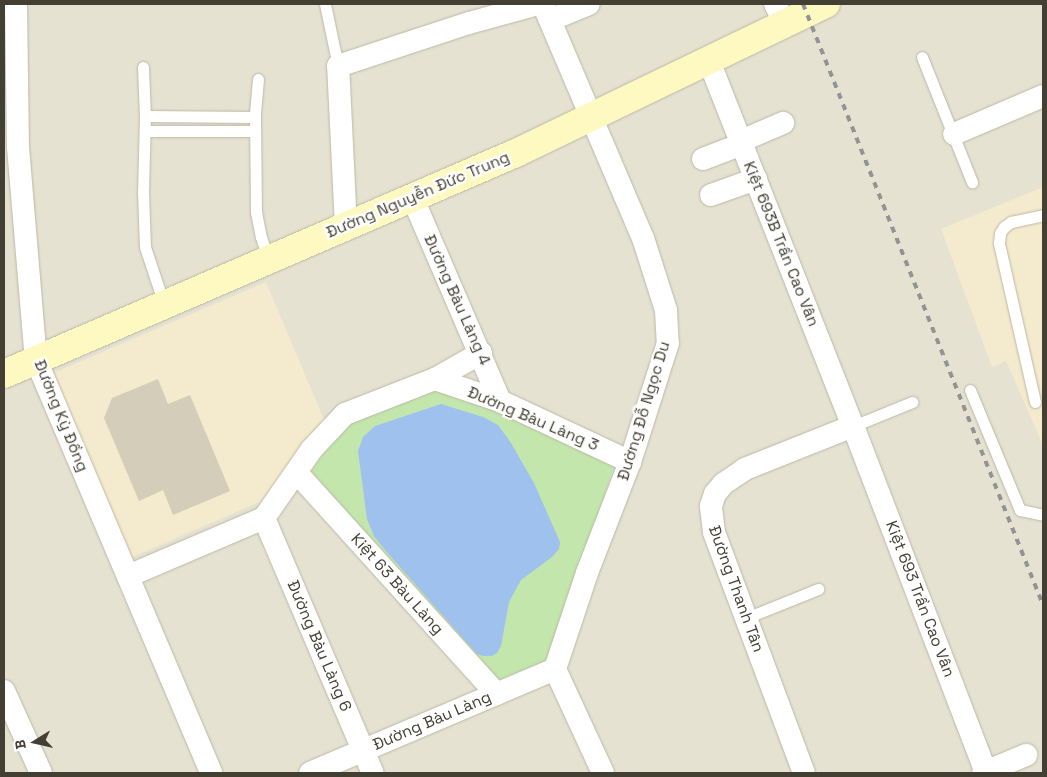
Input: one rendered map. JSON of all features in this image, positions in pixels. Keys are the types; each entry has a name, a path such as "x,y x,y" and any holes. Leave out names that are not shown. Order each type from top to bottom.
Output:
{"street":[{"name":"Đường Kỳ Đồng","path":"16,4 11,147 36,360 211,773"},
{"path":"346,227 338,66 469,23 544,9 589,4"},
{"name":"Đường Nguyễn Đức Trung","path":"4,374 268,259 413,199 592,117 709,62 780,14 826,4"},
{"name":"Đường Đỗ Ngọc Du","path":"544,9 644,238 666,310 668,343 630,462 587,573 555,669"},
{"name":"Kiệt 693B Trần Cao Vân","path":"709,62 853,426"},
{"path":"954,134 1043,96"},
{"path":"703,159 783,123"},
{"path":"711,195 756,179"},
{"name":"Đường Bàu Làng 4","path":"413,199 500,401"},
{"name":"Đường Bàu Làng 3","path":"264,518 312,449 345,414 435,379 481,354"},
{"name":"Đường Bàu Làng 3","path":"435,379 500,401 630,462"},
{"name":"Đường Thanh Tân","path":"804,773 714,532 711,506 715,494 723,484 745,470 853,426"},
{"name":"Kiệt 693 Trần Cao Vân","path":"853,426 985,773"},
{"name":"Kiệt 63 Bàu Làng","path":"297,473 497,694"},
{"path":"128,576 264,518"},
{"name":"Đường Bàu Làng 6","path":"264,518 373,773"},
{"path":"555,669 603,773"},
{"name":"Đường Bàu Làng","path":"310,773 555,669"},
{"path":"4,691 41,773"},
{"path":"985,773 1026,755"}],"lane":[{"path":"325,4 338,66"},
{"path":"922,57 972,182"},
{"path":"143,67 145,247 164,304"},
{"path":"258,79 255,117 256,212 260,238 268,259"},
{"path":"145,116 255,117"},
{"path":"145,130 255,131"},
{"path":"1036,402 999,243 1000,233 1011,222 1043,215"},
{"path":"970,390 1020,510 1024,513 1038,512 1043,515"},
{"path":"853,426 912,402"},
{"path":"746,618 818,589"}],"shaded area":[{"path":"4,4 1043,4 1043,773 4,773"},
{"path":"1043,187 1043,445 1006,361 992,367 941,229"},
{"path":"266,282 325,422 262,501 130,558 51,374"}],"green space":[{"path":"418,387 440,387 611,457 614,467 549,664 493,687 306,479 341,429"}],"water":[{"path":"441,404 483,417 498,425 511,443 534,483 560,542 559,549 552,557 521,580 509,602 501,646 497,653 492,656 477,654 385,550 374,536 367,519 358,451 363,437 375,426"}],"building":[{"path":"158,379 168,404 190,395 230,491 173,515 163,490 139,501 104,418 112,398"}],"railway":[{"path":"803,4 1043,605"}]}
